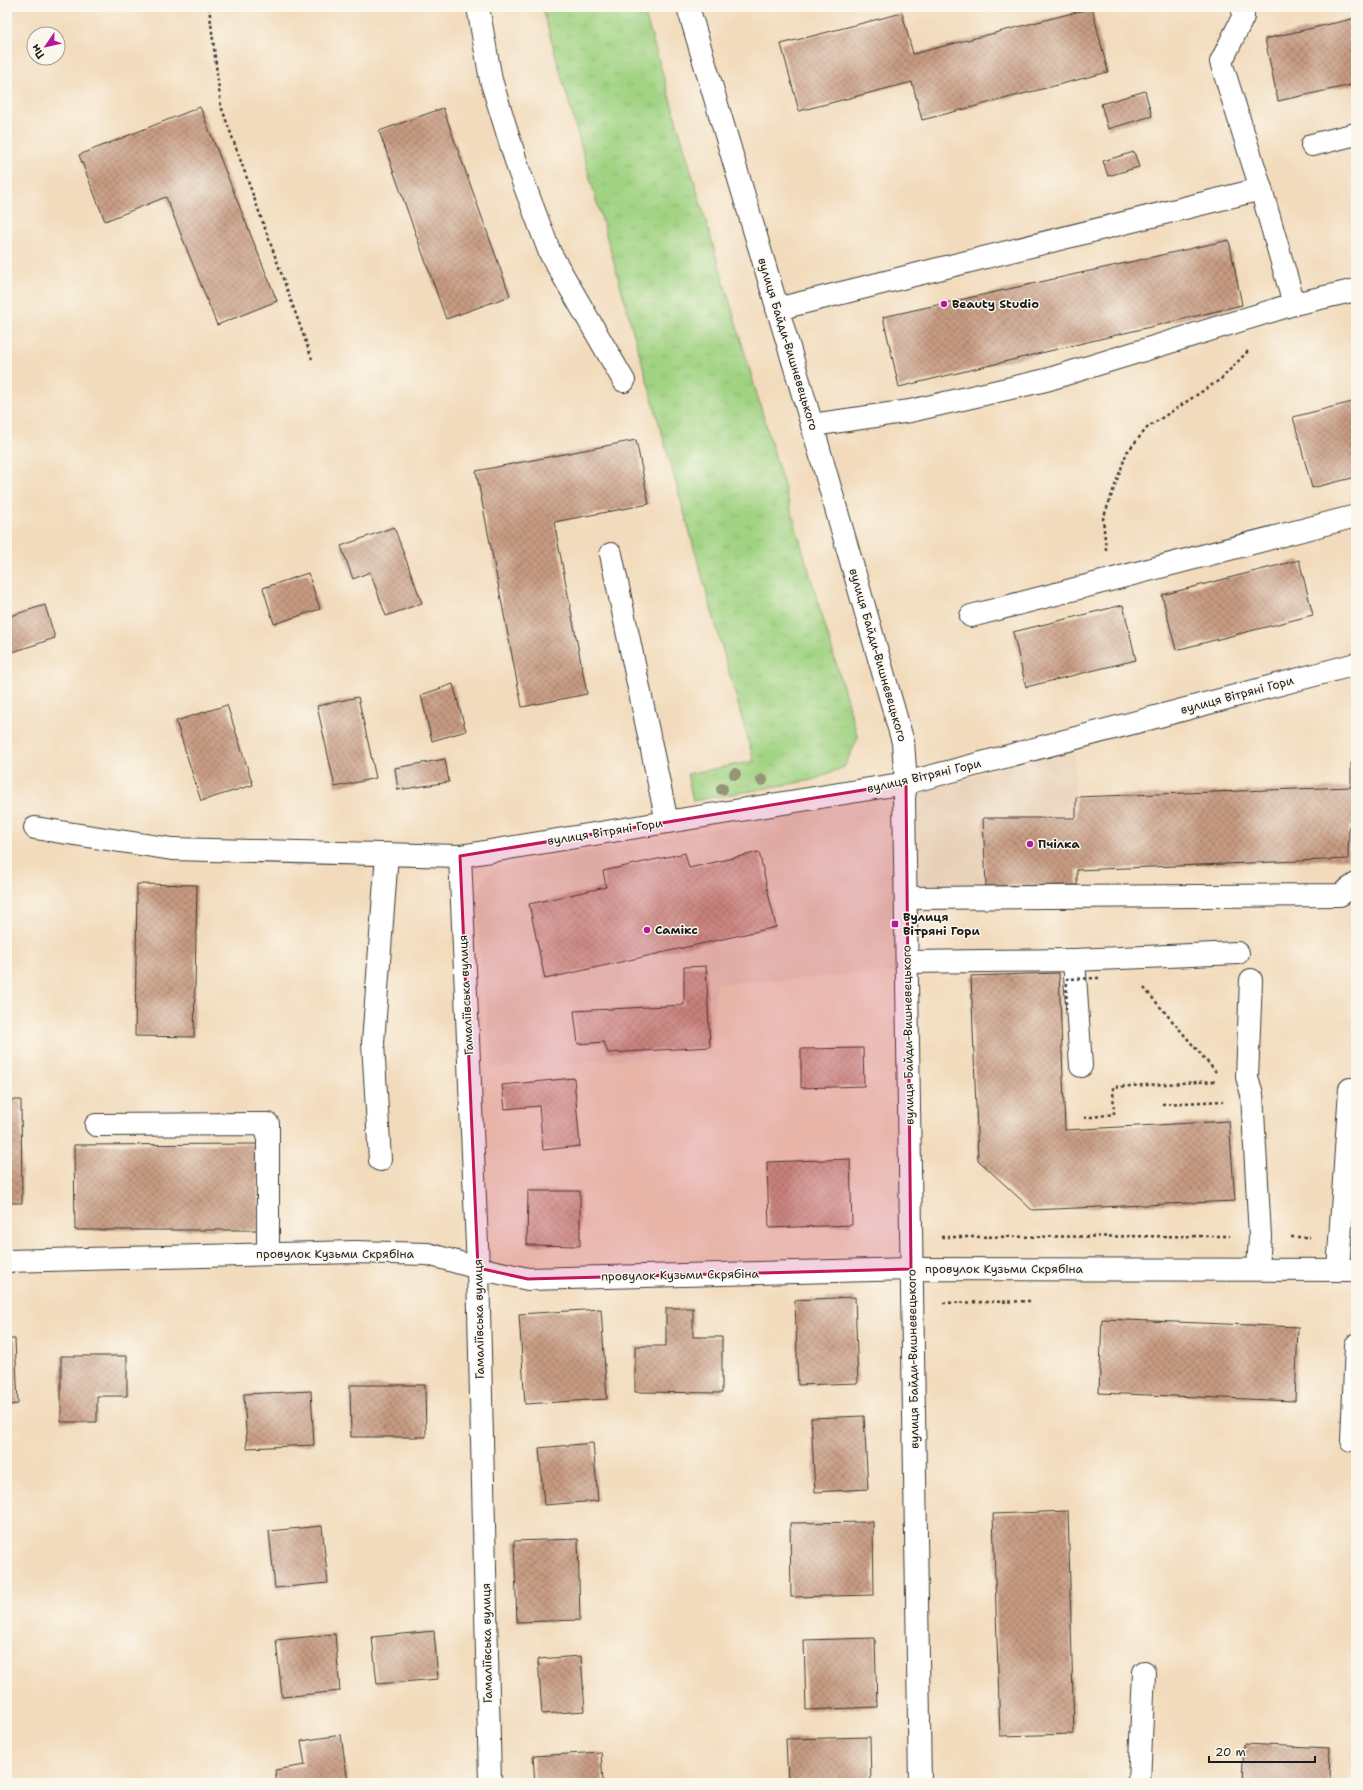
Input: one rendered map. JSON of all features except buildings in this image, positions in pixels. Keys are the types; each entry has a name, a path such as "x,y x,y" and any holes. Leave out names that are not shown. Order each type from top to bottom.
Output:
{"street":[{"path":"478,7 492,80 519,171 550,253 624,381"},
{"path":"1243,7 1243,17 1221,62 1261,189 1294,304"},
{"name":"вулиця Байди-Вишневецького","path":"691,8 903,742 906,783 904,798 920,1783"},
{"path":"1312,145 1356,134"},
{"path":"777,308 1261,189"},
{"path":"812,425 910,411 1046,380 1294,304 1356,290"},
{"path":"971,616 1356,516"},
{"path":"611,554 666,822"},
{"name":"вулиця Вітряні Гори","path":"35,828 172,849 460,856 906,783 1356,664"},
{"path":"380,1160 373,1043 382,898 387,854"},
{"name":"Гамаліївська вулиця","path":"460,856 478,1268 490,1783"},
{"path":"906,898 1340,895 1356,884"},
{"path":"907,962 1198,959 1238,953"},
{"path":"1074,960 1081,1066"},
{"path":"1251,980 1247,1077 1252,1094 1260,1236 1258,1269"},
{"path":"1347,1270 1340,1238 1350,1089 1356,1089"},
{"path":"96,1126 268,1124 268,1254"},
{"name":"провулок Кузьми Скрябіна","path":"7,1261 355,1252 428,1254 478,1268 528,1279 911,1269 1347,1270"},
{"path":"1356,1345 1352,1440 1356,1440"},
{"path":"1138,1783 1144,1672"}],"path":[{"path":"209,7 221,106 312,359"},
{"path":"1109,580 1103,519 1127,452 1148,427 1221,379 1252,347"},
{"path":"1066,1010 1067,979 1107,977"},
{"path":"1143,986 1218,1075"},
{"path":"1084,1118 1114,1114 1112,1086 1224,1081"},
{"path":"1162,1104 1225,1101 1224,1094"},
{"path":"936,1237 1260,1236 1340,1238"}],"highlighted area":[{"path":"906,783 911,1269 528,1279 478,1268 460,856"}],"shaded area":[{"path":"1074,749 1077,890 920,895 917,800 924,789"},
{"path":"891,796 899,972 716,984 710,1053 492,1068 475,896 492,869"}],"green space":[{"path":"542,7 643,7 858,738 844,767 812,780 693,801 687,774 754,761"}],"place":[{"name":"Beauty Studio","path":"944,304"},
{"name":"Пчілка","path":"1030,844"},
{"name":"Вулиця Вітряні Гори","path":"895,924"},
{"name":"Самікс","path":"647,930"}]}
